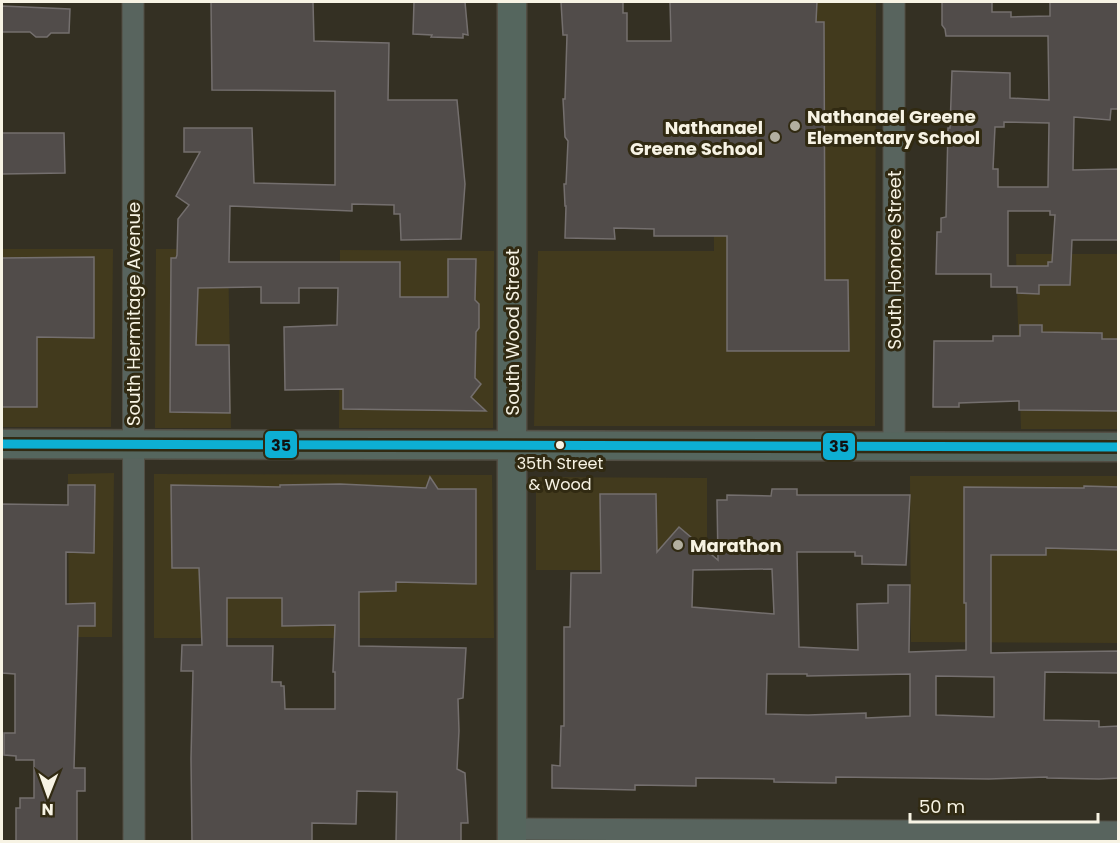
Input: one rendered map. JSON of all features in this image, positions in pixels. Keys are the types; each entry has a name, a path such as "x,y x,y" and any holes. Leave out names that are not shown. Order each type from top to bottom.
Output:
{"main road":[{"name":"South Wood Street","path":"512,2 512,835"},
{"path":"2,444 1119,447"}],"street":[{"name":"South Hermitage Avenue","path":"133,2 134,842"},
{"name":"South Honore Street","path":"894,2 894,446"},
{"path":"512,835 1119,832"}],"shaded area":[{"name":"Nathanael Greene Elementary School","path":"712,2 876,2 875,426 534,426 538,251 714,251"},
{"path":"2,249 113,249 111,427 2,427"},
{"path":"156,249 228,249 231,428 155,428"},
{"path":"340,250 494,251 493,428 339,428"},
{"path":"1016,254 1118,254 1118,429 1021,429"},
{"path":"114,473 112,637 69,637 68,474"},
{"path":"154,474 492,475 494,638 154,638"},
{"path":"910,476 1118,476 1118,643 911,642"},
{"path":"536,477 707,478 707,570 536,570"}],"building":[{"path":"211,2 313,2 314,41 389,43 388,100 457,100 465,184 461,239 401,240 400,214 394,214 394,205 352,204 352,211 230,206 229,262 400,262 400,297 448,297 448,259 476,259 475,300 479,304 479,328 476,332 475,378 481,384 471,397 486,411 343,409 343,389 285,390 284,327 337,325 338,288 299,288 299,303 261,303 261,287 198,288 196,345 229,345 230,413 170,412 171,258 176,258 177,255 178,219 189,205 176,196 200,152 184,152 184,128 252,128 254,183 335,185 335,91 212,90"},
{"path":"414,2 465,2 468,35 463,34 463,38 413,34"},
{"path":"561,2 623,2 623,13 627,13 627,41 671,41 670,2 817,2 816,22 824,22 825,280 848,280 849,351 727,351 727,236 654,236 654,229 614,228 615,239 565,238 564,184 566,184 568,141 565,137 563,99 565,99 567,35 563,35"},
{"path":"942,2 992,2 992,12 1011,12 1011,17 1050,16 1050,2 1119,2 1119,109 1111,109 1110,120 1074,117 1073,170 1119,169 1119,240 1072,240 1070,285 1039,285 1039,294 1017,293 1017,287 991,287 991,274 936,274 937,232 941,232 941,218 946,217 952,71 1010,73 1010,98 1049,100 1048,36 946,36 942,25","holes":["1004,122 1049,123 1048,187 998,187 998,169 993,169 995,127 1004,127","1008,211 1050,211 1050,215 1055,215 1052,262 1048,262 1048,266 1008,266"]},
{"path":"2,6 70,9 69,33 51,33 47,37 36,37 30,32 2,32"},
{"path":"2,133 64,133 65,173 2,174"},
{"path":"94,257 94,338 37,337 37,407 2,407 2,258"},
{"path":"1020,325 1042,325 1042,332 1102,333 1102,339 1119,339 1119,411 1019,410 1019,401 959,403 959,407 933,407 934,341 993,341 993,336 1020,336"},
{"path":"430,477 438,489 476,489 476,584 396,582 396,591 359,592 359,646 466,648 463,698 458,699 457,769 465,773 468,823 461,823 461,842 396,842 397,792 357,791 356,824 312,823 312,842 192,842 193,671 181,671 182,645 202,645 199,568 172,568 171,485 280,487 280,485 340,484 426,488","holes":["227,598 282,598 282,626 335,625 333,672 335,672 335,709 285,709 284,686 281,686 281,682 272,682 273,646 227,646"]},
{"path":"68,485 95,485 94,553 66,552 66,604 95,603 95,626 78,626 74,768 85,768 85,791 77,791 77,842 16,842 16,808 20,808 20,798 34,798 34,760 16,760 16,756 4,755 4,733 15,733 15,674 2,673 2,504 68,505"},
{"path":"1084,486 1119,487 1119,550 1046,548 1046,555 991,555 991,653 1119,651 1119,673 1045,672 1044,720 1099,721 1099,727 1119,726 1119,778 836,777 836,783 696,778 696,786 635,785 635,790 552,788 552,765 560,766 561,726 564,726 564,627 570,627 571,573 601,573 600,494 656,494 657,552 679,527 718,560 717,500 727,500 727,495 771,496 772,489 797,489 797,495 910,495 906,565 862,564 862,556 855,556 855,552 797,552 799,647 858,650 857,604 888,603 888,585 910,585 909,652 966,650 964,487 1084,488","holes":["772,569 774,614 692,607 693,570","767,674 807,674 807,676 910,674 910,716 866,718 866,713 766,714","936,676 994,677 994,717 936,715"]}],"transit line":[{"name":"35","path":"2,444 1118,447"}],"place":[{"name":"Nathanael Greene Elementary School","path":"795,126"},
{"name":"Nathanael Greene School","path":"775,137"},
{"name":"35th Street & Wood","path":"560,445"},
{"name":"Marathon","path":"678,545"}]}
